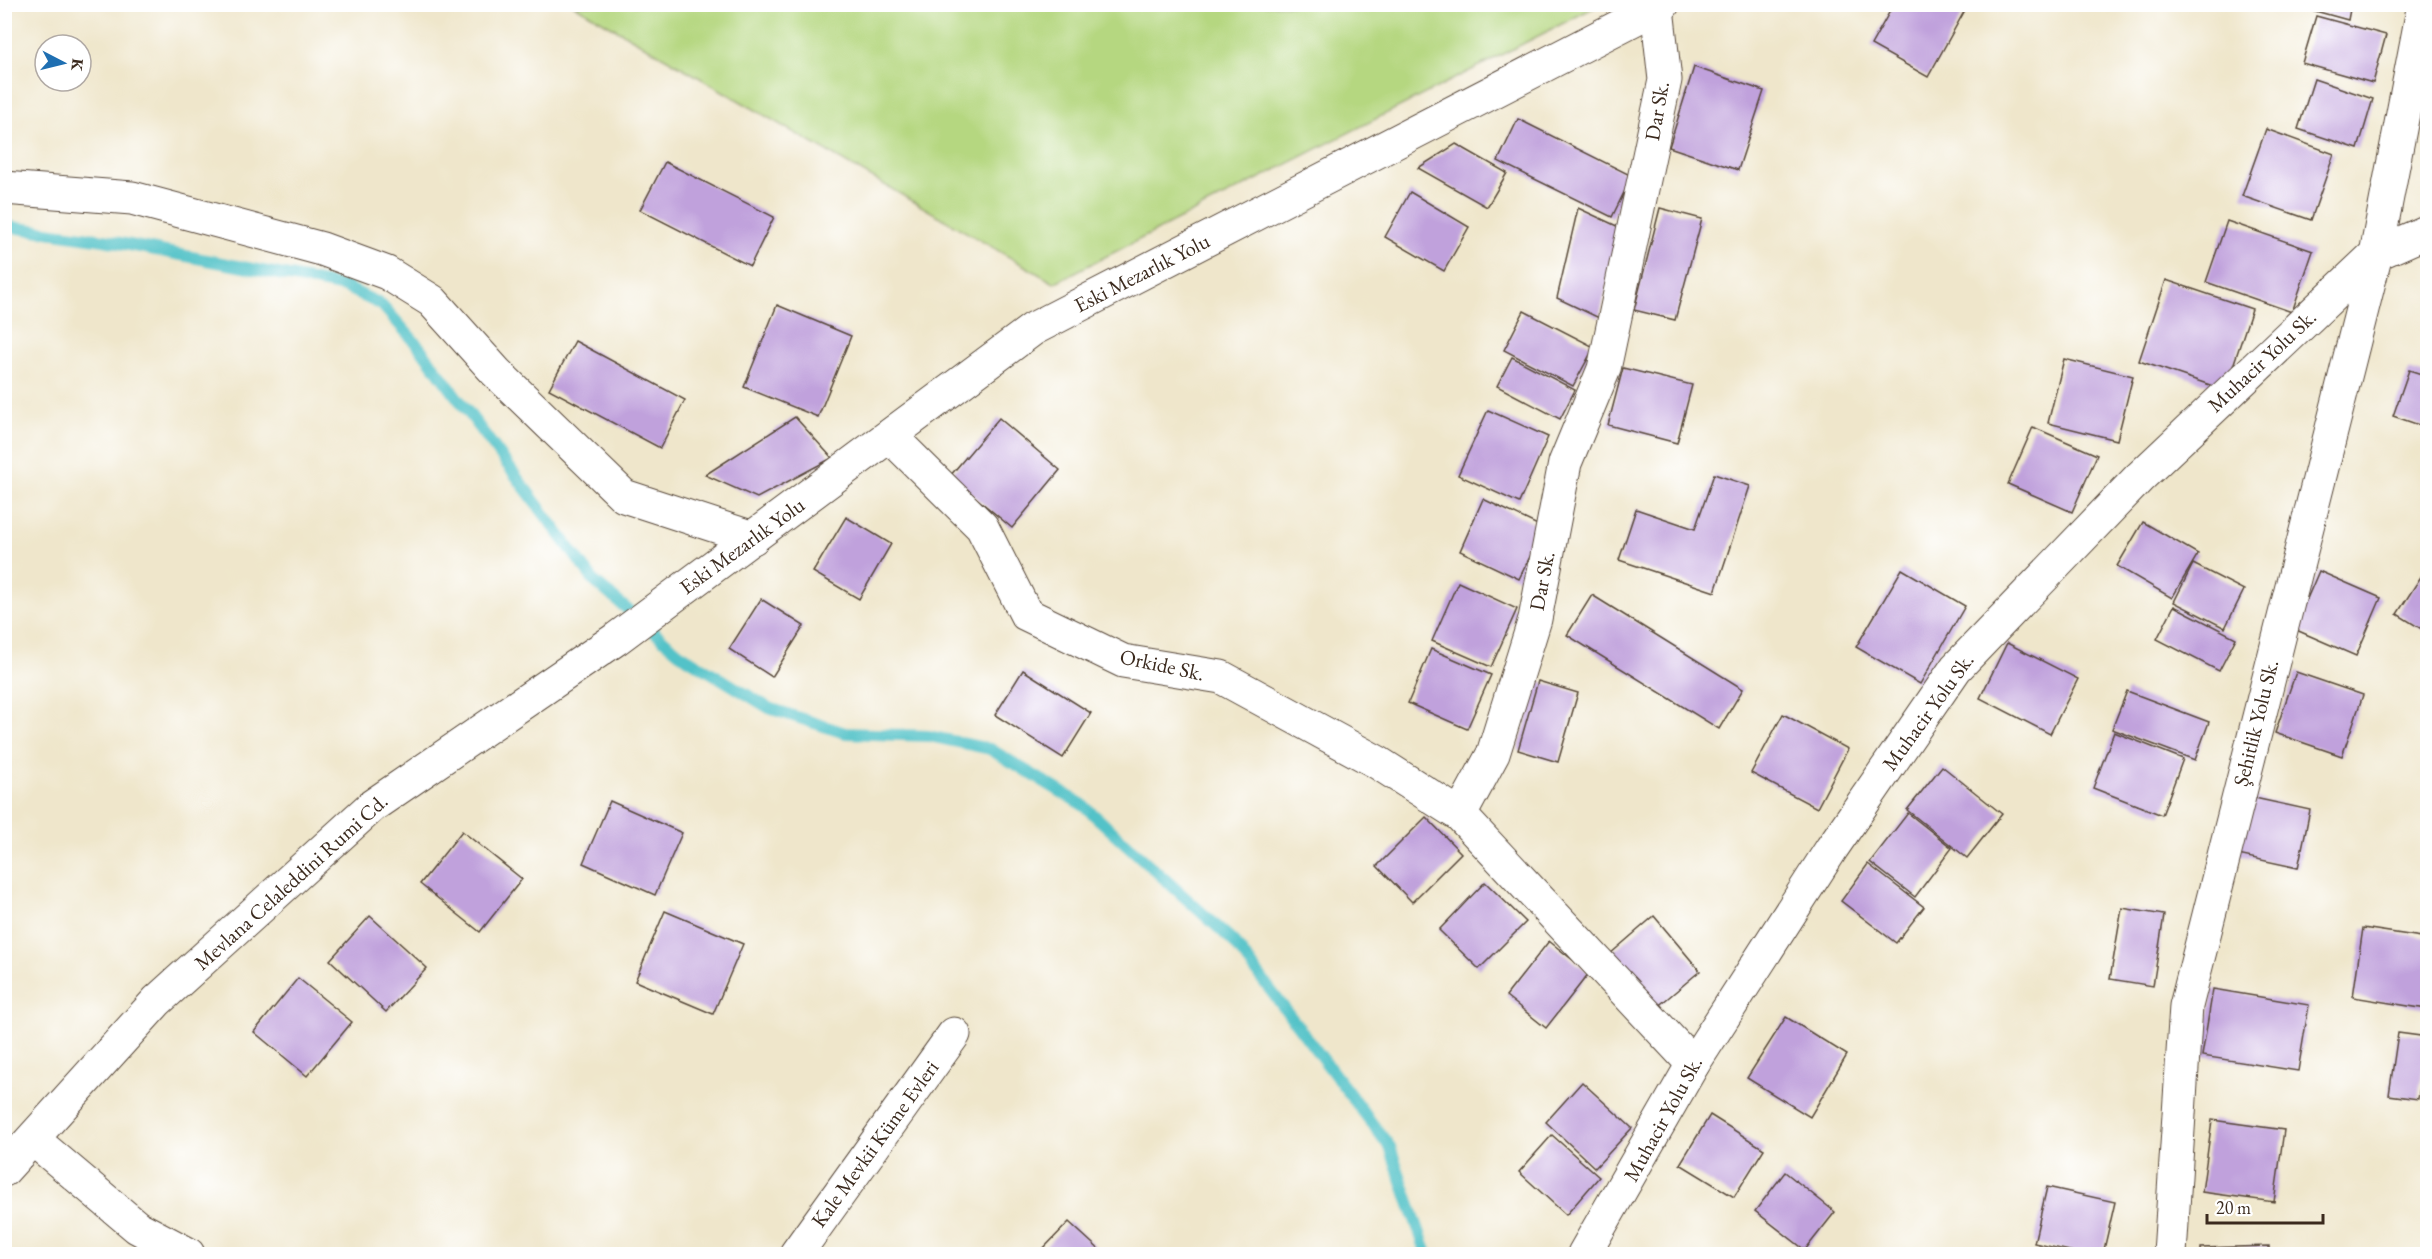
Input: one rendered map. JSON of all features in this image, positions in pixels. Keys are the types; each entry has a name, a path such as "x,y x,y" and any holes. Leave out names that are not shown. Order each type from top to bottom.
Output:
{"street":[{"name":"Şehitlik Yolu Sk.","path":"2170,1254 2186,1006 2376,254 2424,4"},
{"name":"Eski Mezarlık Yolu","path":"616,639 1033,329 1660,6"},
{"name":"Dar Sk.","path":"1460,815 1493,754 1535,619 1565,463 1604,369 1665,80 1660,6"},
{"path":"4,188 132,198 322,249 387,273 432,302 496,372 624,496 753,538"},
{"path":"2376,254 2427,231"},
{"name":"Muhacir Yolu Sk.","path":"1584,1254 1693,1064 1832,848 1956,668 2139,478 2376,254"},
{"name":"Orkide Sk.","path":"890,436 982,527 1026,614 1123,661 1221,677 1368,757 1460,815"},
{"name":"Mevlana Celaleddini Rumi Cd.","path":"4,1170 34,1140 157,1001 372,806 616,639"},
{"path":"1460,815 1693,1064"},
{"name":"Kale Mevkii Küme Evleri","path":"796,1254 954,1034"},
{"path":"34,1140 137,1227 188,1254"}],"green space":[{"path":"574,5 1599,5 1054,283"}],"building":[{"path":"1894,4 1954,4 1965,10 1928,77 1871,45"},
{"path":"2290,4 2351,4 2348,20"},
{"path":"2316,16 2386,35 2373,83 2302,63"},
{"path":"1694,67 1764,91 1738,170 1669,147"},
{"path":"2314,79 2373,99 2358,149 2298,129"},
{"path":"1518,119 1632,176 1612,217 1498,161"},
{"path":"2266,129 2334,154 2311,220 2242,196"},
{"path":"1456,144 1507,173 1487,207 1418,168"},
{"path":"665,162 774,217 750,266 640,210"},
{"path":"1410,192 1469,227 1444,271 1385,237"},
{"path":"1578,208 1621,228 1599,318 1557,298"},
{"path":"1660,208 1702,219 1675,320 1634,310"},
{"path":"2227,221 2313,251 2292,312 2206,282"},
{"path":"2166,280 2252,309 2225,390 2139,361"},
{"path":"777,305 851,336 818,417 744,387"},
{"path":"1524,311 1594,347 1573,386 1504,350"},
{"path":"575,341 685,400 660,448 549,389"},
{"path":"1512,357 1575,390 1560,419 1497,386"},
{"path":"2064,359 2133,376 2117,440 2048,423"},
{"path":"1623,368 1692,385 1677,443 1608,425"},
{"path":"2409,370 2428,376 2428,428 2393,416"},
{"path":"1488,410 1548,437 1519,503 1458,475"},
{"path":"795,417 832,458 757,498 705,475"},
{"path":"999,418 1060,470 1012,528 950,476"},
{"path":"2033,427 2097,455 2072,512 2008,484"},
{"path":"1714,474 1750,486 1715,592 1619,560 1636,509 1695,529"},
{"path":"1483,499 1544,528 1519,579 1460,551"},
{"path":"846,517 891,544 859,599 813,572"},
{"path":"2143,522 2198,554 2172,598 2117,566"},
{"path":"2193,564 2244,590 2225,628 2174,602"},
{"path":"1902,569 1965,606 1920,684 1856,647"},
{"path":"2319,571 2381,598 2356,656 2294,629"},
{"path":"2422,575 2428,579 2428,633 2397,614"},
{"path":"1458,582 1517,609 1491,667 1432,641"},
{"path":"1592,595 1743,689 1719,729 1567,635"},
{"path":"761,599 804,626 772,677 729,649"},
{"path":"2174,606 2236,638 2219,671 2157,639"},
{"path":"2007,643 2078,679 2050,734 1980,698"},
{"path":"1431,649 1491,675 1467,729 1408,703"},
{"path":"1023,670 1091,713 1063,758 995,715"},
{"path":"2296,672 2363,695 2342,756 2275,733"},
{"path":"1538,681 1578,693 1558,762 1518,750"},
{"path":"2127,691 2209,722 2195,760 2112,729"},
{"path":"1783,714 1848,749 1817,808 1751,773"},
{"path":"2114,732 2183,759 2162,815 2093,788"},
{"path":"1942,766 2002,814 1967,858 1907,810"},
{"path":"2250,797 2310,810 2298,868 2238,855"},
{"path":"610,801 682,833 655,895 583,863"},
{"path":"1908,813 1952,848 1915,897 1870,862"},
{"path":"1426,817 1461,853 1412,902 1377,866"},
{"path":"462,831 522,879 480,932 420,884"},
{"path":"1868,864 1924,907 1896,943 1841,901"},
{"path":"1485,882 1526,922 1479,969 1439,930"},
{"path":"2122,908 2164,915 2153,986 2110,979"},
{"path":"665,911 743,944 713,1014 635,981"},
{"path":"370,916 427,968 386,1012 330,960"},
{"path":"1654,916 1700,971 1656,1008 1610,954"},
{"path":"2363,928 2428,938 2427,1009 2353,997"},
{"path":"1549,941 1589,973 1546,1028 1506,996"},
{"path":"298,978 352,1022 307,1076 254,1032"},
{"path":"2213,989 2309,1005 2298,1071 2202,1056"},
{"path":"1786,1017 1847,1055 1810,1117 1747,1078"},
{"path":"2398,1033 2428,1037 2418,1099 2389,1095"},
{"path":"1582,1082 1632,1128 1595,1168 1546,1122"},
{"path":"1710,1115 1764,1149 1734,1197 1680,1164"},
{"path":"2212,1120 2284,1130 2274,1202 2202,1192"},
{"path":"1552,1135 1599,1177 1566,1215 1519,1172"},
{"path":"1785,1172 1835,1212 1805,1250 1755,1211"},
{"path":"2047,1187 2115,1202 2103,1254 2083,1254 2034,1243"},
{"path":"1069,1222 1104,1254 1038,1254"},
{"path":"2269,1246 2269,1254 2201,1254 2201,1248"}],"waterway":[{"path":"4,226 104,240 345,287 382,305 421,349 595,582 679,653 769,708 845,733 929,736 990,749 1083,805 1233,941 1390,1147 1427,1254"}]}
